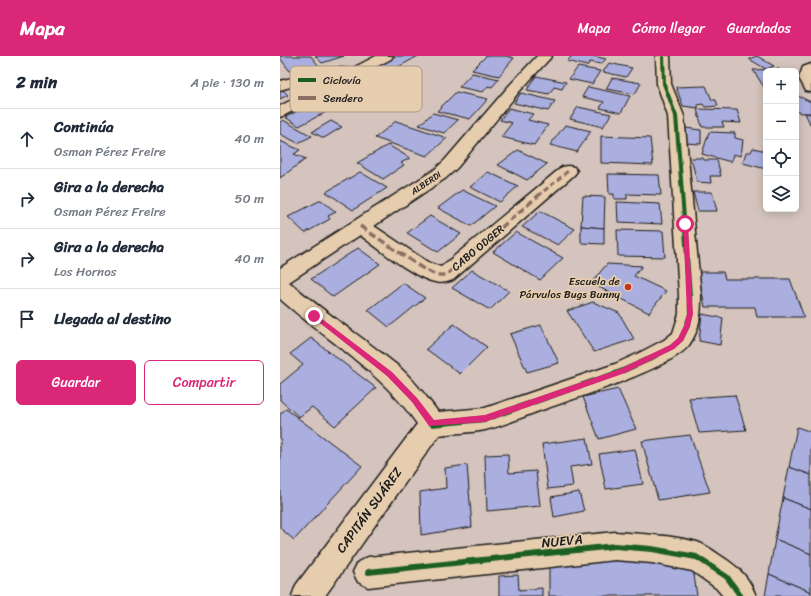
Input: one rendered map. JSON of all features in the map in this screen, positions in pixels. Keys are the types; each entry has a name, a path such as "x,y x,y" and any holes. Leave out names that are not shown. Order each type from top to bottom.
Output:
{"street":[{"path":"367,66 386,56"},
{"name":"ALBERDI","path":"280,278 440,174 451,164 513,90 545,56"},
{"path":"280,287 314,316 390,374 415,400 432,424 485,419 622,371 672,347 680,339 687,326 690,314 690,295 676,116 664,84 662,56"},
{"path":"811,68 805,76 807,84 811,88"},
{"path":"280,86 290,83"},
{"path":"280,112 290,107"},
{"name":"CABO ODGER","path":"360,226 422,268 436,275 446,275 568,171"},
{"name":"CAPITÁN SUÁREZ","path":"307,596 432,424"},
{"name":"NUEVA","path":"368,572 615,546 652,549 698,558 727,576 741,596"}],"building":[{"path":"280,56 311,56 319,66 290,66 290,71"},
{"path":"315,56 344,56 322,63"},
{"path":"394,56 418,56 400,66 376,66"},
{"path":"486,56 506,56 514,58 499,76 472,70"},
{"path":"572,56 593,56 606,59 601,64 590,62 587,66 567,61"},
{"path":"757,56 774,66 764,68 749,59"},
{"path":"609,63 632,68 626,77 603,72"},
{"path":"578,67 600,71 592,84 569,79"},
{"path":"753,70 763,70 763,85"},
{"path":"472,73 499,79 492,87 488,86 483,92 459,87"},
{"path":"536,76 566,82 562,89 554,87 549,94 527,90"},
{"path":"612,78 641,83 635,94 606,89"},
{"path":"706,86 712,100 716,100 718,106 705,107 703,104 698,105 698,108 683,106 676,87"},
{"path":"588,87 630,96 621,113 600,108 604,102 582,97"},
{"path":"283,90 288,95 280,99 280,91"},
{"path":"456,92 488,99 470,119 437,111"},
{"path":"521,93 555,101 548,111 514,103"},
{"path":"799,96 811,102 811,113 799,112"},
{"path":"578,107 611,114 603,127 570,119"},
{"path":"509,108 533,114 528,120 548,125 534,145 501,137 512,123 500,120"},
{"path":"697,109 737,110 741,123 722,122 724,127 702,127"},
{"path":"295,112 326,112 299,126 285,117"},
{"path":"433,113 458,120 444,133 419,125"},
{"path":"805,113 811,114 811,126"},
{"path":"283,120 312,136 298,143 280,134 280,122"},
{"path":"331,121 342,127 324,138 312,132"},
{"path":"396,121 447,138 427,156 375,138"},
{"path":"565,125 591,131 577,152 550,145"},
{"path":"685,128 701,130 701,144 685,143"},
{"path":"709,132 735,133 735,138 743,140 741,156 733,154 731,162 702,154"},
{"path":"601,136 650,138 653,165 601,163"},
{"path":"280,141 300,150 294,154 306,159 280,178"},
{"path":"388,145 410,158 401,163 404,165 383,179 357,163"},
{"path":"753,148 763,150 763,168 743,163 746,152 751,152"},
{"path":"518,150 547,164 527,180 498,165"},
{"path":"691,158 717,160 721,176 710,176 711,183 697,182"},
{"path":"360,172 387,188 353,210 326,192"},
{"path":"488,172 518,186 500,202 470,187"},
{"path":"608,174 659,175 661,195 627,194 627,199 614,199 614,194 609,194"},
{"path":"462,190 495,206 471,226 438,208"},
{"path":"693,192 712,192 717,211 698,211"},
{"path":"583,196 605,197 604,228 581,226"},
{"path":"321,200 336,212 328,216 330,219 305,233 288,217"},
{"path":"617,202 660,204 662,224 618,222"},
{"path":"540,211 575,229 558,245 522,227"},
{"path":"430,216 461,234 438,252 407,233"},
{"path":"581,226 604,228 604,244 581,243"},
{"path":"617,230 663,231 665,257 618,256"},
{"path":"516,232 563,258 540,280 493,252"},
{"path":"358,248 380,264 333,297 311,279"},
{"name":"Escuela de Párvulos Bugs Bunny","path":"607,264 642,266 634,276 666,291 649,313 591,283"},
{"path":"472,270 509,291 490,310 452,288"},
{"path":"698,272 723,272 725,279 790,279 804,317 757,317 755,307 705,307"},
{"path":"403,283 425,298 389,327 368,310"},
{"path":"593,302 619,313 634,339 594,352 567,311"},
{"path":"702,314 723,318 720,345 699,341"},
{"path":"454,324 487,347 460,374 426,349"},
{"path":"541,325 559,363 527,372 510,334"},
{"path":"311,338 376,388 335,426 312,407 299,417 280,400 280,384 303,365 290,354"},
{"path":"618,389 636,429 599,439 583,397"},
{"path":"735,395 746,430 699,433 689,398"},
{"path":"286,409 362,466 294,540 280,528 280,442 282,440 280,438 280,414"},
{"path":"797,427 811,432 811,475 789,467"},
{"path":"690,435 710,492 658,500 642,441"},
{"path":"587,438 592,464 570,467 573,486 548,489 542,444"},
{"path":"635,449 643,484 606,489 599,454"},
{"path":"508,454 509,473 536,471 540,506 487,511 485,455"},
{"path":"467,465 472,527 421,535 420,492 446,488 445,468"},
{"path":"789,467 811,475 811,509 783,498"},
{"path":"579,492 584,511 554,517 551,497"},
{"path":"783,498 811,509 811,554 775,539"},
{"path":"775,539 811,554 811,592 769,574"},
{"path":"620,554 692,561 697,596 549,596 549,562"},
{"path":"769,574 811,592 811,596 765,596"},
{"path":"518,575 519,590 542,588 542,596 499,596 499,576"}],"marked path":[{"path":"360,226 422,268 436,275 446,275 568,171"}],"cycle path":[{"path":"432,424 485,419 622,371 672,347 681,339 687,326 690,314 690,295 676,116 664,84 663,56"},
{"path":"368,572 615,546 652,549 697,557 727,577 741,596"}],"place":[{"name":"Escuela de Párvulos Bugs Bunny","path":"628,287"}],"route":[{"path":"314,316 390,374 415,400 432,424 485,419 622,371 672,347 680,339 687,326 690,314 685,224"}]}
